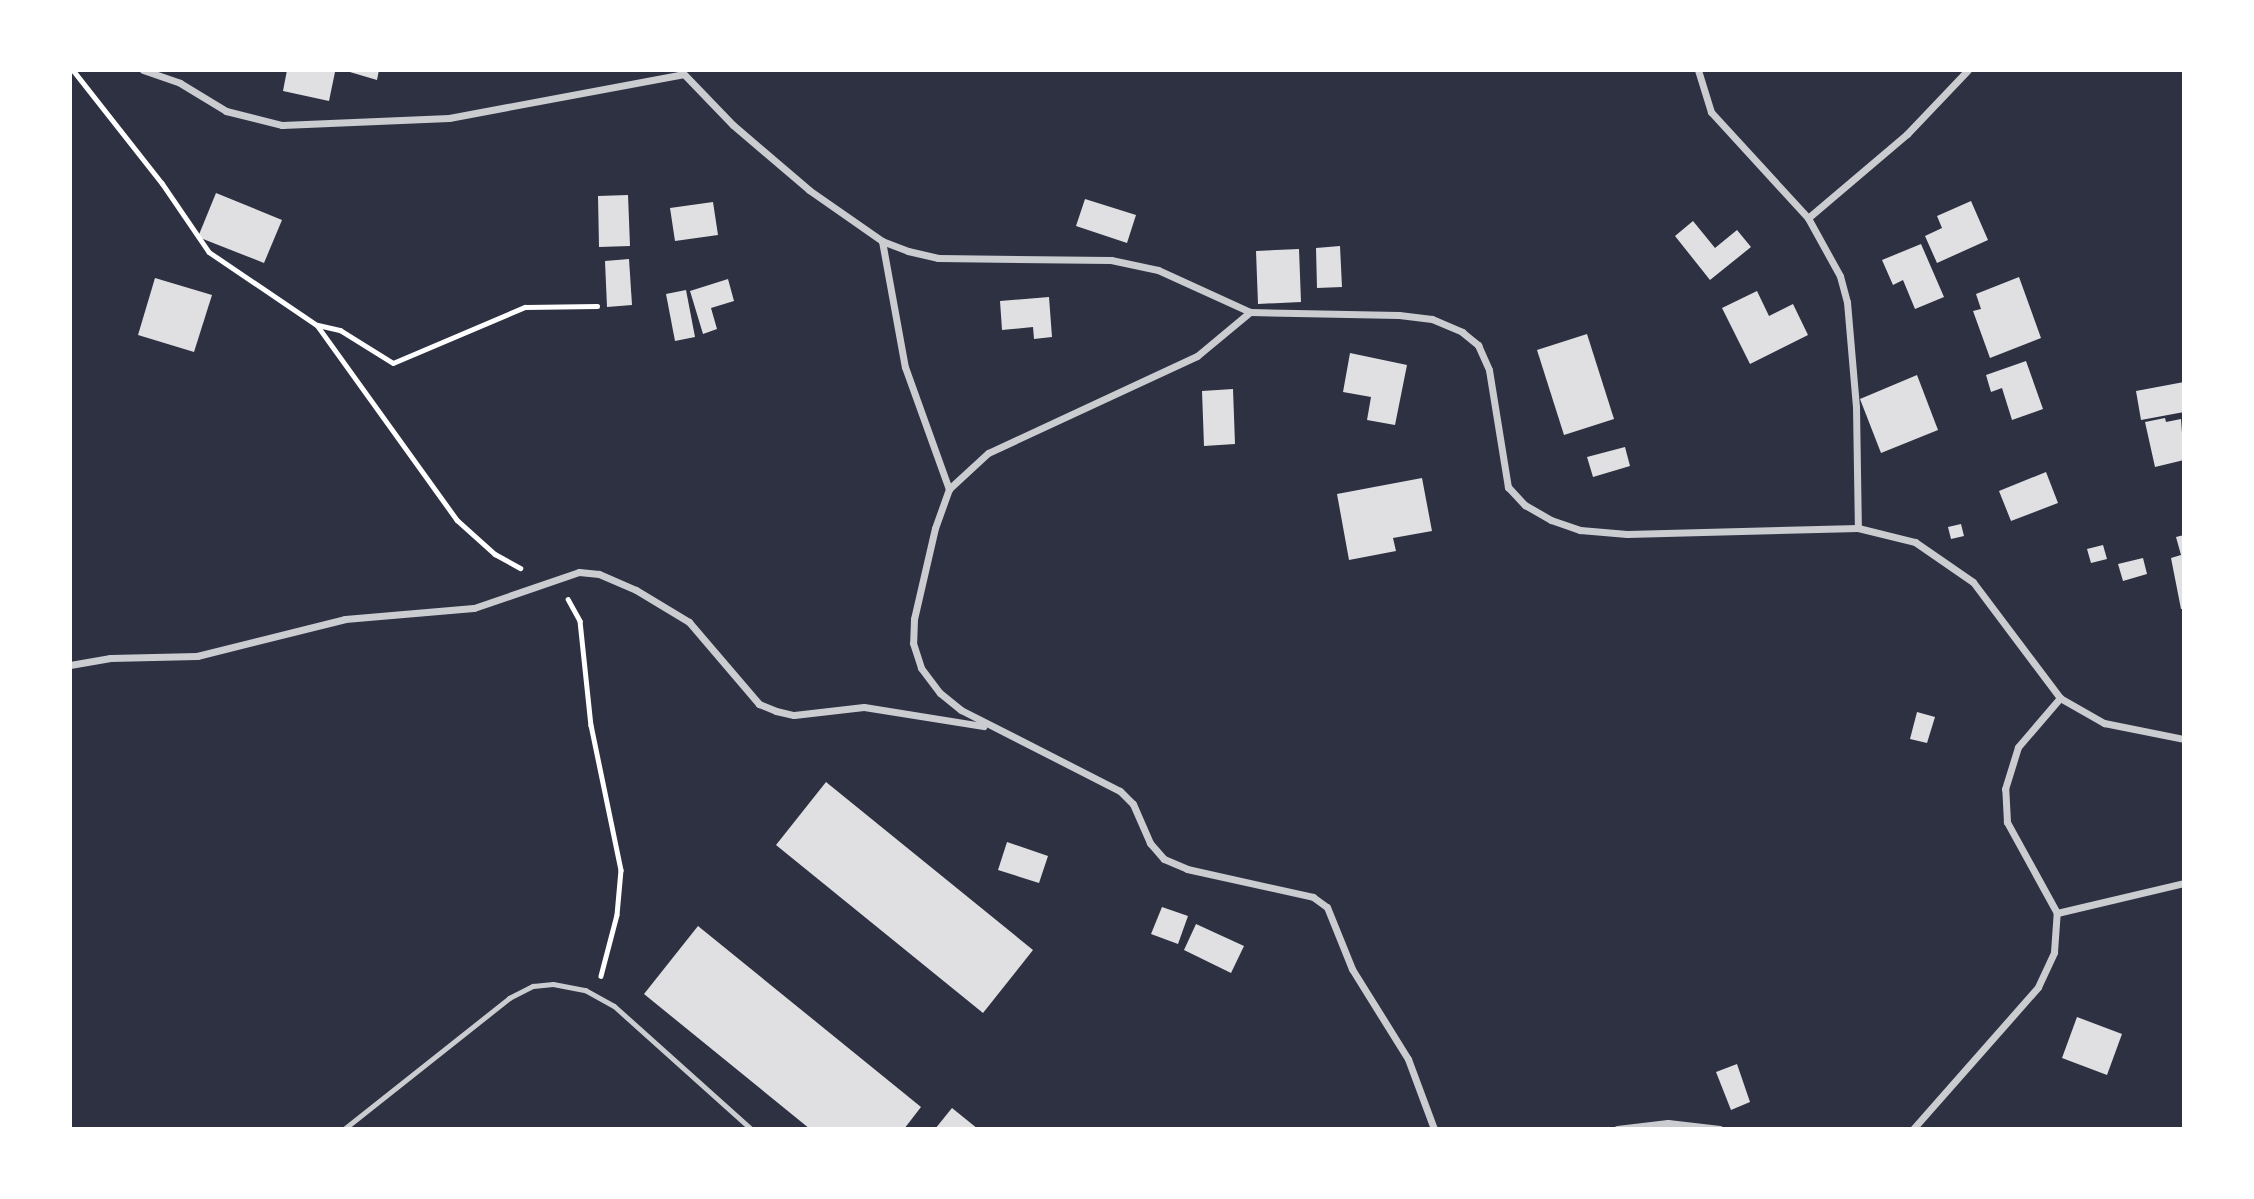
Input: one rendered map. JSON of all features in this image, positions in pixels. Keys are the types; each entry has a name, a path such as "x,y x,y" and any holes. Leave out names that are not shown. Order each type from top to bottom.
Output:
{"street":[{"path":"143,70 180,83 226,111 282,125 449,118 682,72 733,125 809,190 882,241 938,258 1135,264 1250,312 1399,315 1432,319 1462,331 1478,345 1489,370 1508,487 1525,505 1551,520 1580,530 1628,534 1857,528 1915,542 1958,568 1997,612 2060,698 2104,723 2184,739"},
{"path":"1698,70 1703,94 1724,130 1808,218 1836,268 1847,302 1856,407 1857,528"},
{"path":"1808,218 1907,134 1968,70"},
{"path":"882,241 905,367 950,489"},
{"path":"1250,312 1197,356 988,453 950,489 932,541 914,619 913,643 921,668 940,694 991,727 1063,758 1121,791 1133,804 1150,843 1164,859 1187,869 1313,897 1327,907 1353,969 1408,1059 1434,1129"},
{"path":"70,665 110,658 197,656 345,620 457,611 491,604 544,582 579,572 599,574 665,605 689,622 759,704 776,711 794,715 875,708 991,727"},
{"path":"1913,1129 2038,986 2054,952 2057,913 2007,822 2005,789 2018,747 2060,698"},
{"path":"2057,913 2184,883"},
{"path":"1617,1129 1642,1123 1720,1129"}],"lane":[{"path":"344,1129 509,998 533,986 553,984 596,995 751,1129"}],"path":[{"path":"73,70 162,183 209,252 317,325 457,520 495,554 568,599 580,621 591,724 617,835 621,870 617,915 596,995"},
{"path":"317,325 340,330 393,363 525,307 597,306"}],"building":[{"path":"287,70 335,72 329,101 283,91"},
{"path":"343,70 379,70 377,80"},
{"path":"216,193 282,220 264,263 198,237"},
{"path":"628,195 630,246 599,247 598,196"},
{"path":"1085,199 1136,215 1127,243 1076,226"},
{"path":"1971,201 1988,240 1937,263 1925,236 1942,228 1937,216"},
{"path":"713,202 718,235 675,241 670,208"},
{"path":"1693,221 1715,248 1737,230 1751,247 1710,280 1675,236"},
{"path":"1921,244 1944,297 1915,309 1903,280 1893,285 1882,260"},
{"path":"1340,246 1342,287 1317,288 1316,248"},
{"path":"1299,249 1301,302 1258,304 1256,251"},
{"path":"629,259 632,305 607,307 605,261"},
{"path":"2019,277 2041,338 1990,358 1973,311 1981,309 1976,294"},
{"path":"155,278 212,295 194,352 138,335"},
{"path":"728,279 734,301 711,308 717,329 703,334 690,291"},
{"path":"686,290 695,337 675,341 666,294"},
{"path":"1757,291 1769,316 1793,304 1808,335 1750,364 1722,308"},
{"path":"1049,297 1052,337 1034,339 1033,327 1002,330 1000,301"},
{"path":"1587,334 1614,419 1564,435 1537,350"},
{"path":"1350,353 1407,365 1395,425 1367,420 1371,397 1343,392"},
{"path":"2026,361 2043,409 2012,420 2002,388 1991,392 1986,375"},
{"path":"1917,375 1938,430 1881,453 1860,399"},
{"path":"2184,382 2184,412 2141,420 2136,391"},
{"path":"1233,389 1235,444 1204,446 1202,391"},
{"path":"2165,418 2166,422 2181,419 2184,460 2155,467 2145,422"},
{"path":"1625,447 1630,466 1593,477 1587,457"},
{"path":"2046,472 2058,503 2011,521 1999,491"},
{"path":"1422,478 1432,531 1393,538 1396,551 1349,560 1337,494"},
{"path":"1961,524 1964,536 1951,539 1948,527"},
{"path":"2184,535 2184,609 2181,609 2171,558 2181,555 2176,537"},
{"path":"2103,545 2107,559 2091,563 2087,549"},
{"path":"2143,558 2147,574 2123,581 2118,564"},
{"path":"1917,712 1935,717 1927,743 1910,739"},
{"path":"826,782 1033,950 983,1013 776,845"},
{"path":"1007,842 1048,856 1039,883 998,870"},
{"path":"1162,907 1188,916 1178,944 1151,934"},
{"path":"1196,924 1244,946 1231,973 1184,950"},
{"path":"698,926 921,1107 904,1129 810,1129 644,994"},
{"path":"2077,1017 2122,1034 2107,1075 2062,1058"},
{"path":"1737,1064 1750,1102 1731,1110 1716,1072"},
{"path":"952,1108 978,1129 935,1129"}]}
